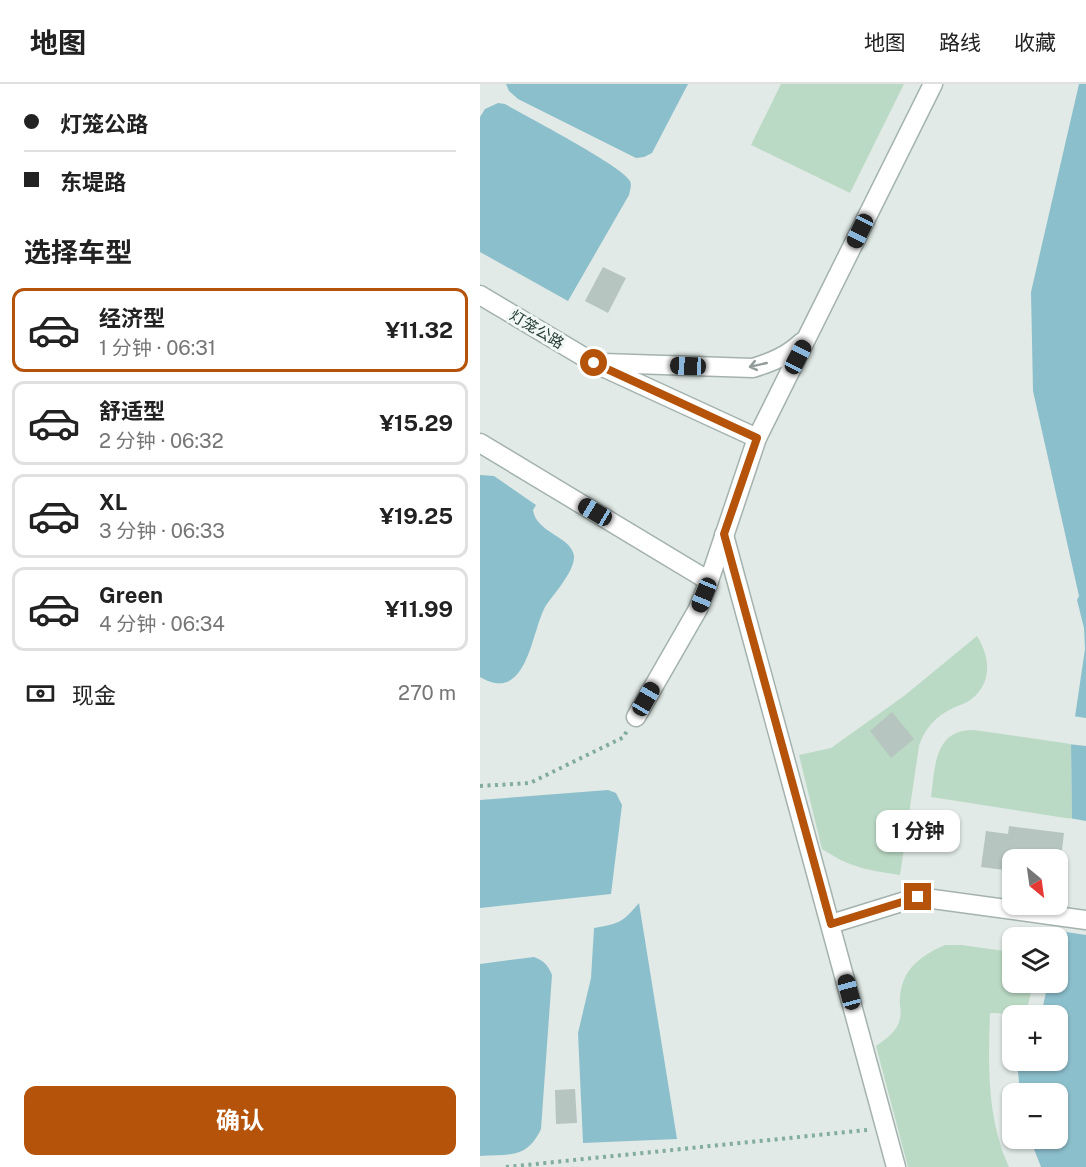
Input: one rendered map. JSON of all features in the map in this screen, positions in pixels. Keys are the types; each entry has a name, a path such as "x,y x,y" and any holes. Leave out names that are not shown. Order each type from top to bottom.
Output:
{"street":[{"path":"636,717 698,609 710,581 757,438 933,84"},
{"name":"灯笼公路","path":"480,295 594,363 757,438"},
{"path":"594,363 753,368 773,362 791,352 808,337"},
{"path":"480,443 710,581"},
{"path":"724,534 896,1167"},
{"path":"831,924 918,897 1086,920"}],"path":[{"path":"480,786 530,783 624,737 636,717"},
{"path":"506,1167 886,1128"}],"green space":[{"path":"781,84 904,84 850,193 751,145"},
{"path":"977,636 986,659 984,683 972,699 936,719 924,734 919,746 900,875 860,867 822,849 799,755 831,748 904,696"},
{"path":"974,730 1071,744 1072,819 931,797 936,763 944,743 961,731"},
{"path":"945,945 1002,951 1002,993 1030,993 1028,1005 1002,1005 1002,1013 990,1013 990,1092 996,1130 1009,1167 908,1167 876,1046 897,1027 901,1013 901,989 904,980 914,965"}],"water":[{"path":"506,84 688,84 652,153 636,158 518,99 509,91"},
{"path":"1079,84 1086,84 1086,1167 1041,1167 1034,1149 1068,1149 1068,1083 1019,1083 1018,1071 1068,1071 1068,1005 1043,1005 1046,993 1068,993 1068,927 1056,927 1058,915 1068,915 1068,849 1072,819 1071,744 1085,649 1084,628 1077,600 1079,596 1033,391 1031,292"},
{"path":"498,103 505,104 593,153 624,174 631,183 629,195 568,301 480,252 480,117 485,109"},
{"path":"480,475 494,476 536,505 533,510 540,524 567,544 574,556 571,569 545,607 525,662 518,674 508,682 496,683 480,677"},
{"path":"608,790 616,793 622,805 611,894 480,908 480,800"},
{"path":"639,903 677,1139 583,1143 578,1033 591,978 594,928 620,921"},
{"path":"534,957 545,964 552,975 541,1129 530,1146 523,1150 509,1154 480,1156 480,964"}],"pier":[{"path":"1072,716 1086,718 1086,746 1068,744"},
{"path":"1069,818 1086,821 1086,935 1068,932 1068,927 1053,927 1055,915 1068,915 1068,849 1065,849"}],"building":[{"path":"603,267 626,278 608,313 585,301"},
{"path":"892,712 914,739 891,758 870,731"},
{"path":"1009,826 1064,833 1062,849 1002,849 1002,870 981,867 986,831 1008,834"},
{"path":"575,1089 577,1123 556,1124 555,1090"}],"route":[{"path":"594,363 757,438 724,534 831,924 918,897"}]}
